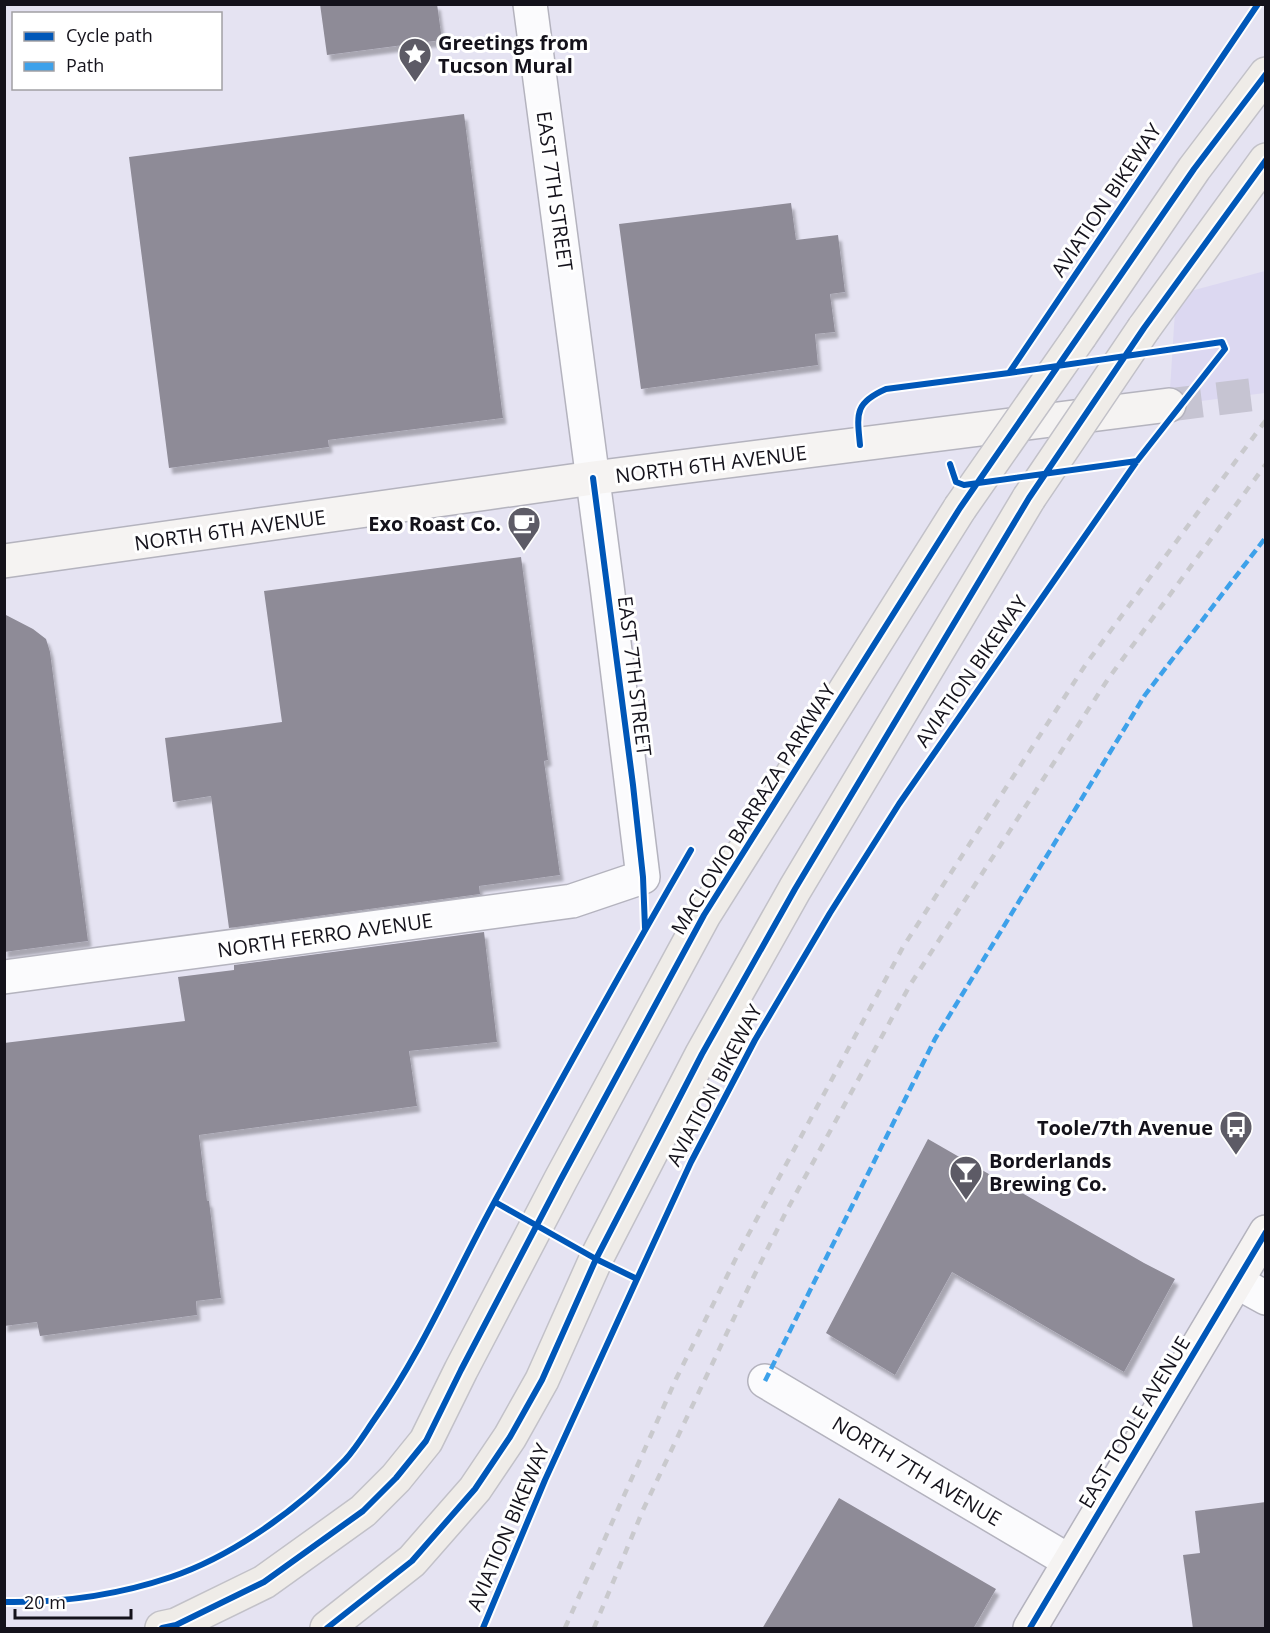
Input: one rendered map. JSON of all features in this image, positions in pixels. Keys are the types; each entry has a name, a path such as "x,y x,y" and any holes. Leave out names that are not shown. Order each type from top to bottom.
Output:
{"main road":[{"name":"MACLOVIO BARRAZA PARKWAY","path":"162,1629 176,1625 264,1582 363,1511 396,1478 426,1441 561,1179 704,915 960,508 1194,169 1266,74"},
{"path":"327,1629 412,1561 475,1489 510,1437 542,1380 596,1259 702,1054 795,889 1029,498 1144,328 1266,160"},
{"name":"NORTH 6TH AVENUE","path":"4,561 593,478 1169,405"},
{"name":"EAST TOOLE AVENUE","path":"1030,1629 1266,1232"}],"street":[{"name":"EAST 7TH STREET","path":"530,4 633,784 643,878"},
{"name":"NORTH FERRO AVENUE","path":"4,977 572,901 643,878"},
{"path":"1238,1282 1266,1298"},
{"name":"NORTH 7TH AVENUE","path":"765,1382 1070,1561"}],"shaded area":[{"path":"1265,271 1265,393 1169,405 1176,295"}],"building":[{"path":"320,4 437,4 442,40 327,55"},
{"path":"464,114 503,418 328,440 329,447 169,468 129,157"},
{"path":"791,203 796,240 838,235 845,292 830,294 835,332 815,334 818,365 641,389 619,224"},
{"path":"521,557 548,760 544,761 560,875 479,886 480,894 229,928 211,796 173,802 165,738 282,722 264,591"},
{"path":"4,614 33,629 46,639 50,652 88,941 4,952"},
{"path":"484,932 497,1042 409,1051 417,1106 199,1135 221,1298 196,1301 197,1315 40,1336 37,1322 4,1326 4,1043 185,1021 178,977 234,970 234,965"},
{"name":"Borderlands Brewing Co.","path":"928,1139 1175,1279 1124,1372 952,1272 895,1375 826,1333"},
{"path":"839,1498 996,1589 973,1629 762,1629"},
{"path":"1266,1502 1266,1629 1193,1629 1183,1555 1200,1553 1195,1511"}],"tunnel":[{"path":"1169,405 1266,393"}],"railway":[{"path":"565,1628 676,1379 739,1252 903,947 1086,664 1266,420"},
{"path":"594,1628 643,1510 752,1280 787,1210 910,985 1108,679 1266,464"}],"marked path":[{"path":"765,1381 935,1039 1145,695 1266,537"}],"cycle path":[{"name":"AVIATION BIKEWAY","path":"483,1628 545,1480 691,1162 755,1040 830,913 899,804 1137,461 1225,349 1222,342 1009,373 1258,4"},
{"path":"162,1628 176,1625 264,1582 363,1511 396,1478 426,1441 561,1179 704,915 960,508 1194,169 1266,74"},
{"name":"AVIATION BIKEWAY","path":"327,1628 412,1561 475,1489 510,1437 542,1380 596,1259 702,1054 795,889 1029,498 1144,328 1266,160"},
{"path":"860,445 858,425 860,411 868,399 886,389 1009,373"},
{"path":"950,464 956,482 964,485 1137,461"},
{"path":"593,478 633,785 643,877 645,928"},
{"path":"4,1602 89,1597 130,1589 194,1568 218,1557 287,1513 345,1460 408,1367 543,1113 691,850"},
{"path":"495,1202 596,1259 637,1279"},
{"path":"1030,1628 1266,1232"}],"place":[{"name":"Greetings from Tucson Mural","path":"415,83"},
{"name":"Exo Roast Co.","path":"524,552"},
{"name":"Toole/7th Avenue","path":"1236,1156"},
{"name":"Borderlands Brewing Co.","path":"966,1201"}]}
